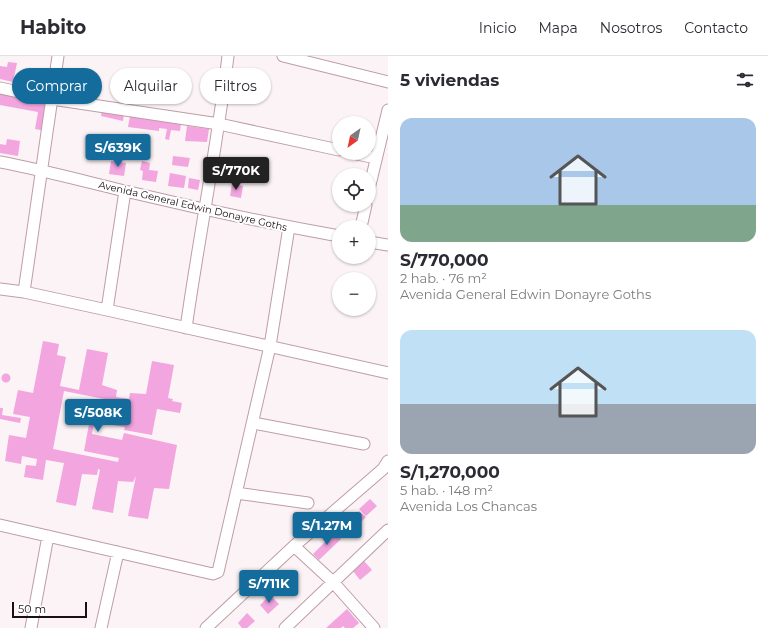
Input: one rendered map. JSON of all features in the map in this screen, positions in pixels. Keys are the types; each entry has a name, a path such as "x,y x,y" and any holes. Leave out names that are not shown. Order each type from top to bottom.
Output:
{"street":[{"path":"56,68 58,56"},
{"path":"186,328 204,208 219,124 228,56"},
{"path":"283,56 310,59 388,82"},
{"path":"0,88 12,91"},
{"path":"24,292 51,104"},
{"path":"85,104 219,124 332,148"},
{"path":"376,158 388,110"},
{"name":"Avenida General Edwin Donayre Goths","path":"0,162 42,170 125,191 289,227 332,235"},
{"path":"107,310 125,191"},
{"path":"0,525 213,574 218,572 270,346 289,227"},
{"path":"376,243 388,245"},
{"path":"0,289 24,292 388,373"},
{"path":"253,423 364,444"},
{"path":"206,628 294,546 383,468 388,461"},
{"path":"236,493 308,503"},
{"path":"285,628 388,530"},
{"path":"31,628 48,536"},
{"path":"294,546 333,582 374,628"},
{"path":"101,628 118,552"}],"building":[{"path":"8,62 17,63 16,68 12,68 12,82 0,79 0,66 7,67"},
{"path":"0,90 12,93 12,104 50,104 46,131 35,129 38,112 0,105"},
{"path":"102,110 124,114 123,121 101,116"},
{"path":"130,116 181,124 180,131 171,130 169,140 165,139 167,129 159,128 159,131 128,127"},
{"path":"187,126 209,129 207,142 185,141"},
{"path":"7,139 20,141 18,156 0,153 0,144 6,145"},
{"path":"173,156 190,158 188,167 172,165"},
{"path":"111,161 126,163 124,176 109,174"},
{"path":"142,161 150,163 149,170 158,171 156,182 142,180 143,171 140,170"},
{"path":"170,173 186,176 184,188 168,186"},
{"path":"189,178 200,180 198,190 188,188"},
{"path":"232,184 243,186 241,198 230,196"},
{"path":"43,341 59,344 57,355 66,357 60,386 79,390 87,349 108,353 102,385 117,390 116,397 129,399 130,393 146,394 152,361 174,365 168,398 173,399 172,401 182,403 180,413 157,409 152,435 124,430 125,427 100,423 103,405 128,410 129,404 64,391 53,449 118,462 119,458 84,451 93,403 98,403 92,434 122,440 124,433 177,445 169,489 154,488 148,519 128,516 136,476 133,482 118,481 113,513 92,509 100,470 98,469 97,475 82,474 76,506 56,502 64,463 46,460 43,480 24,477 26,465 36,466 37,459 22,456 21,464 5,461 9,435 26,438 30,417 13,414 18,390 33,393"},
{"path":"4,374 8,374 10,378 8,382 4,382 2,380 2,376"},
{"path":"0,408 3,408 2,415 21,418 20,423 0,419"},
{"path":"370,499 377,506 366,516 359,509"},
{"path":"359,511 366,517 354,529 348,522"},
{"path":"335,532 341,539 319,560 313,554"},
{"path":"364,561 372,570 360,580 353,571"},
{"path":"270,595 279,604 268,614 260,605"},
{"path":"347,609 359,623 353,628 345,628 343,626 341,628 326,628"},
{"path":"247,613 255,621 247,628 242,628 238,623"}]}
